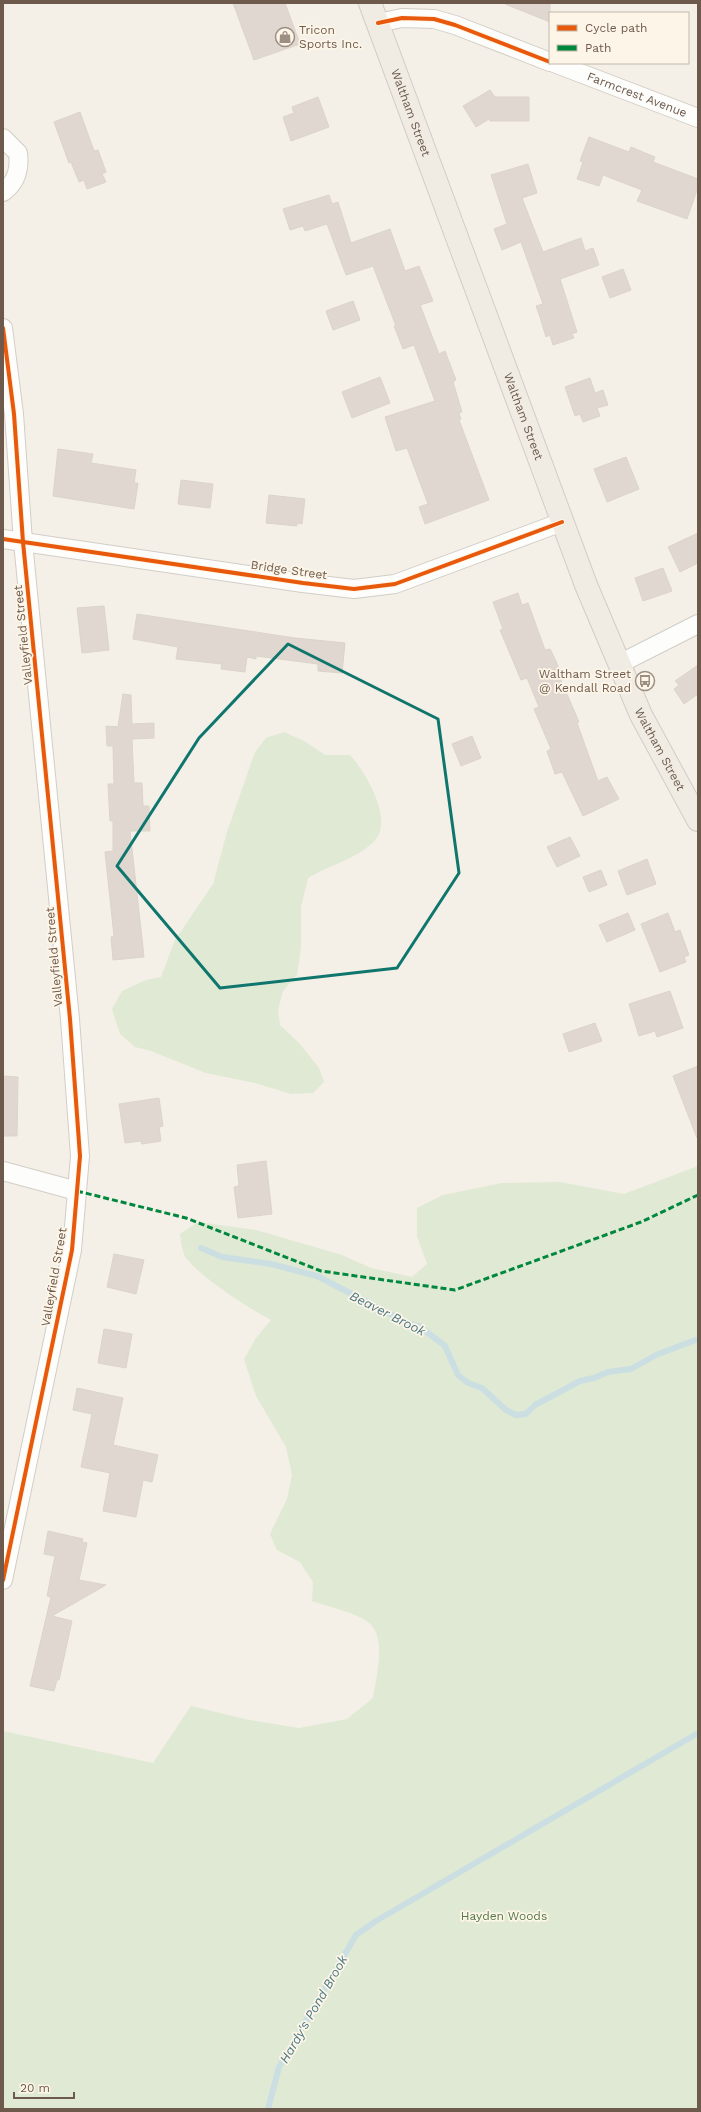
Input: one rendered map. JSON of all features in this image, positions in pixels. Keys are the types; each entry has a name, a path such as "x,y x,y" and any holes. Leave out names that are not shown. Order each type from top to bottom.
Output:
{"main road":[{"name":"Waltham Street","path":"370,3 586,585 641,715 698,820"}],"street":[{"path":"378,23 413,18 439,20 549,62"},
{"name":"Farmcrest Avenue","path":"557,64 698,118"},
{"path":"3,138 18,153 19,166 17,177 3,192"},
{"name":"Valleyfield Street","path":"3,328 14,414 23,542 70,1019 80,1156 72,1250 3,1580"},
{"name":"Bridge Street","path":"3,539 304,583 354,588 396,584 562,522"},
{"path":"619,664 698,624"},
{"path":"3,1171 77,1191"}],"highlighted area":[{"path":"288,644 438,719 459,873 397,968 220,988 117,866 199,738"}],"green space":[{"path":"284,732 304,741 325,755 350,755 370,784 379,809 381,821 380,831 375,840 368,847 352,857 308,878 301,907 301,948 297,975 283,991 278,1010 280,1025 300,1044 319,1068 324,1082 313,1093 291,1094 255,1083 206,1073 151,1051 135,1047 120,1034 112,1009 122,991 146,980 161,977 175,940 213,884 227,832 255,752 266,738"},
{"name":"Hayden Woods","path":"698,1166 698,2109 3,2109 3,1731 153,1763 191,1706 249,1720 299,1728 347,1719 373,1698 378,1667 379,1645 377,1635 372,1626 365,1620 353,1614 312,1601 313,1582 300,1562 277,1550 270,1534 287,1499 292,1475 286,1447 256,1396 244,1359 256,1338 271,1320 250,1308 203,1275 186,1258 180,1234 198,1222 256,1230 342,1255 371,1268 412,1277 427,1264 417,1236 417,1208 443,1195 502,1183 560,1182 624,1194"}],"building":[{"path":"233,3 285,3 300,44 254,60"},
{"path":"550,3 549,22 505,4"},
{"path":"490,90 495,97 529,97 529,121 490,121 489,119 476,127 463,106"},
{"path":"318,97 329,127 291,141 283,117 294,113 292,107"},
{"path":"80,112 94,151 98,150 106,172 102,174 106,182 87,189 84,180 79,182 71,162 69,163 54,122"},
{"path":"589,137 629,152 631,147 655,157 653,162 698,179 698,187 687,219 637,201 642,190 603,175 599,186 577,179 583,162 580,161"},
{"path":"528,164 537,193 522,198 543,252 581,238 585,251 593,248 599,265 560,279 577,332 572,334 574,338 553,345 550,335 546,337 536,306 543,304 521,242 502,250 494,229 507,224 491,175"},
{"path":"329,195 332,204 338,202 351,243 390,229 405,271 419,266 433,301 420,305 439,354 445,351 456,380 453,382 462,412 459,413 461,419 459,420 489,500 425,524 419,507 428,504 407,448 396,451 385,417 435,401 414,345 403,349 394,326 396,326 373,266 346,275 327,224 305,231 303,226 290,230 283,209"},
{"path":"623,269 631,290 610,298 602,277"},
{"path":"353,301 360,320 333,330 326,311"},
{"path":"380,377 390,403 352,418 342,392"},
{"path":"590,378 595,393 603,390 608,405 597,408 600,416 583,422 580,414 575,416 565,387"},
{"path":"58,449 93,454 91,463 136,470 134,483 138,483 134,509 53,496"},
{"path":"626,457 639,489 607,502 594,469"},
{"path":"181,480 213,484 210,508 178,504"},
{"path":"269,495 305,499 302,524 297,523 297,526 266,523"},
{"path":"698,533 698,563 680,572 668,547"},
{"path":"663,568 672,591 643,601 635,578"},
{"path":"518,593 522,605 528,603 545,650 550,649 556,661 562,677 560,678 579,722 577,723 598,781 607,777 619,799 583,816 562,772 555,774 547,751 551,749 534,709 539,707 527,678 521,680 500,630 503,629 493,602"},
{"path":"104,606 109,650 82,653 77,608"},
{"path":"137,614 295,638 345,643 342,673 318,671 318,664 256,656 256,659 247,657 245,672 221,669 222,664 176,659 178,647 133,639"},
{"path":"698,665 698,694 684,704 674,689 679,685 675,681"},
{"path":"123,694 131,695 132,724 154,723 154,738 132,739 134,783 142,783 143,806 149,806 150,831 130,831 144,957 113,960 111,937 114,936 105,852 113,851 113,821 110,821 108,784 114,784 113,746 107,746 106,726 118,727"},
{"path":"472,736 481,758 461,766 452,744"},
{"path":"570,837 580,856 557,867 547,847"},
{"path":"647,859 656,884 627,895 618,871"},
{"path":"601,870 607,885 589,892 583,877"},
{"path":"628,913 635,930 607,942 599,925"},
{"path":"668,913 675,932 680,930 689,955 684,957 686,962 660,972 641,924"},
{"path":"670,991 683,1028 657,1037 655,1031 639,1036 629,1004"},
{"path":"595,1023 602,1041 569,1052 563,1034"},
{"path":"698,1066 698,1138 697,1138 673,1076"},
{"path":"3,1076 18,1077 17,1136 3,1136"},
{"path":"159,1098 163,1126 159,1127 161,1141 142,1144 141,1141 125,1143 119,1104"},
{"path":"266,1161 272,1214 238,1218 234,1187 239,1186 237,1165"},
{"path":"114,1254 144,1260 136,1294 107,1287"},
{"path":"104,1329 132,1334 126,1368 98,1363"},
{"path":"77,1388 123,1398 113,1445 158,1455 152,1482 143,1480 136,1517 103,1511 110,1473 81,1467 92,1414 73,1410"},
{"path":"48,1531 83,1539 82,1542 87,1543 79,1580 106,1585 52,1616 72,1621 59,1680 57,1680 54,1691 30,1686 51,1597 47,1596 55,1556 44,1554"}],"waterway":[{"name":"Beaver Brook","path":"201,1248 222,1257 271,1264 317,1276 406,1322 419,1326 445,1346 458,1375 468,1383 482,1388 506,1410 516,1415 526,1414 535,1405 580,1381 594,1378 608,1372 631,1369 656,1355 698,1339"},
{"name":"Hardy's Pond Brook","path":"268,2109 279,2067 356,1935 376,1921 698,1733"}],"marked path":[{"path":"77,1191 186,1218 321,1271 455,1290 641,1222 698,1195"}],"cycle path":[{"path":"378,23 402,18 434,19 455,25 549,62"},
{"path":"3,328 14,414 23,542 70,1019 80,1156 72,1250 3,1580"},
{"path":"3,539 303,583 354,589 395,584 562,522"}],"place":[{"name":"Tricon Sports Inc.","path":"285,37"},
{"name":"Waltham Street @ Kendall Road","path":"645,681"}]}
